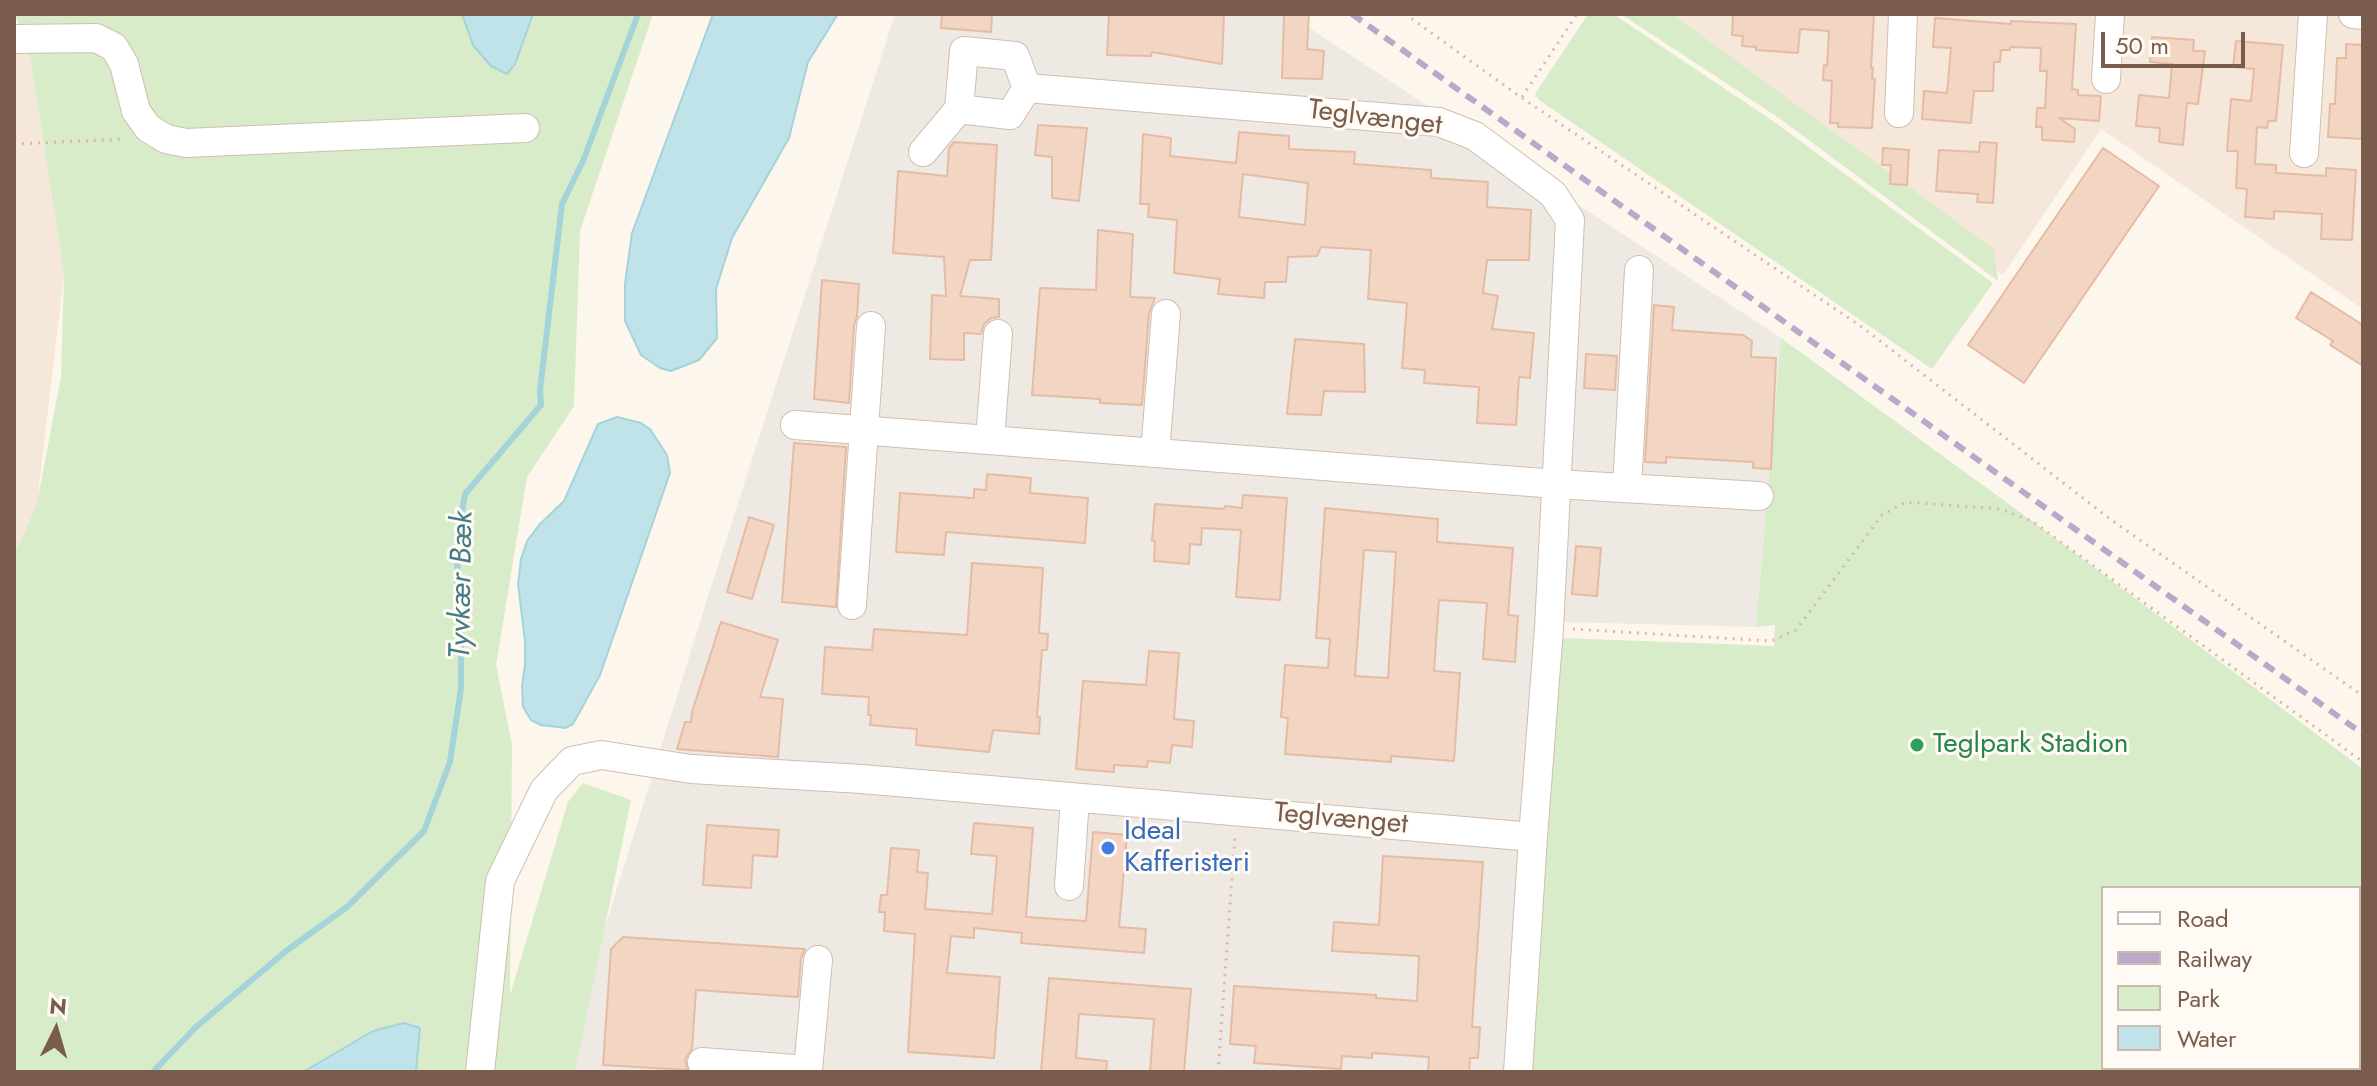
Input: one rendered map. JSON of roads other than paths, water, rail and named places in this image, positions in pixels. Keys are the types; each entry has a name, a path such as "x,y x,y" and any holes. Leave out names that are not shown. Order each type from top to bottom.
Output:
{"street":[{"path":"1899,113 1903,14"},
{"path":"2106,79 2110,14"},
{"path":"2304,153 2313,14"},
{"path":"2353,14 2363,15"},
{"path":"14,39 96,38 114,47 124,64 136,111 148,128 166,139 186,143 525,128"},
{"path":"923,152 959,109 964,51 1015,56 1027,88 1010,115 959,109"},
{"name":"Teglvænget","path":"1027,88 1439,122 1475,136 1553,194 1570,220 1549,628 1518,1072"},
{"path":"1627,488 1639,270"},
{"path":"1155,453 1166,314"},
{"path":"852,605 871,326"},
{"path":"990,440 998,334"},
{"path":"795,425 1556,484 1759,496"},
{"name":"Teglvænget","path":"480,1072 500,881 544,790 572,761 601,755 691,769 862,779 1533,837"},
{"path":"1069,886 1075,798"},
{"path":"702,1062 809,1071 818,960"}],"water":[{"path":"462,14 533,14 515,64 507,74 491,66 473,45"},
{"path":"713,14 838,14 808,62 789,138 732,238 716,289 717,338 699,360 671,371 660,368 641,355 625,321 625,284 632,233"},
{"path":"617,417 641,423 650,429 667,455 670,473 600,675 573,724 565,728 541,725 531,720 523,707 525,641 518,584 521,559 527,541 564,501 598,424"},
{"path":"404,1023 420,1028 416,1072 303,1072 373,1031"}],"waterway":[{"name":"Tyvkær Bæk","path":"153,1072 196,1027 286,951 347,907 424,831 450,762 461,688 458,536 465,494 541,405 540,390 562,204 583,161 638,14"}],"railway":[{"path":"1352,14 2363,734"}],"place":[{"name":"Teglpark Stadion","path":"1917,745"},
{"name":"Ideal Kafferisteri","path":"1108,848"}]}
